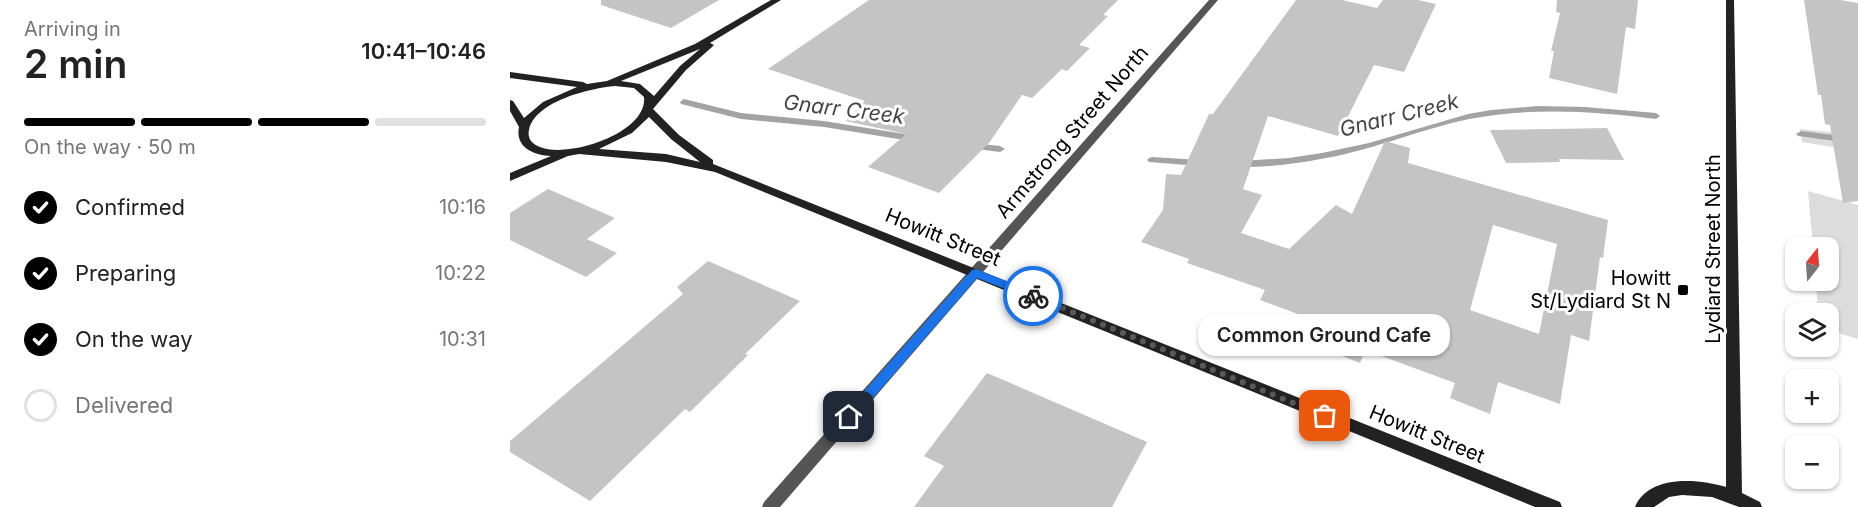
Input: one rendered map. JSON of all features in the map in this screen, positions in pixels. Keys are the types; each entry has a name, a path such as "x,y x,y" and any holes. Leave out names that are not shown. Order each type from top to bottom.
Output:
{"street":[{"path":"510,141 536,111 551,101 684,53 729,30 777,0"},
{"name":"Armstrong Street North","path":"770,507 1214,0"},
{"name":"Lydiard Street North","path":"1731,0 1734,497"},
{"path":"510,177 574,152 602,145 622,135 639,123 683,68 729,30"},
{"path":"510,75 555,83 599,85"},
{"name":"Howitt Street","path":"599,85 623,84 637,87 649,96 648,109 690,150 718,169"},
{"path":"510,103 524,127"},
{"name":"Howitt Street","path":"524,127 523,140 531,148 547,153 574,152 666,158 718,169 1554,507"},
{"path":"1643,507 1657,495 1683,487 1716,491 1754,507"}],"shaded area":[{"path":"1800,129 1858,135 1858,151 1802,142"},
{"path":"1808,191 1858,205 1858,339 1839,333 1839,303 1817,303 1817,291 1839,291 1839,237 1812,237"}],"building":[{"path":"601,0 719,0 671,28 601,5"},
{"path":"869,0 1118,0 1103,15 1108,16 1079,45 1090,48 1067,71 1062,69 1032,98 1022,95 989,143 939,193 868,167 906,134 846,121 865,101 768,69"},
{"path":"1296,0 1342,0 1377,8 1383,0 1418,0 1436,4 1404,72 1374,65 1338,136 1268,116 1243,189 1262,195 1241,233 1289,249 1336,205 1352,214 1385,141 1410,148 1408,163 1608,220 1603,258 1600,257 1589,341 1571,335 1560,404 1498,382 1490,414 1450,398 1455,383 1365,350 1360,363 1332,352 1339,329 1260,300 1265,290 1187,263 1189,259 1141,242 1163,210 1166,174 1181,175 1209,114 1213,114","holes":["1493,225 1557,244 1539,334 1470,310"]},
{"path":"1557,0 1638,0 1635,29 1626,27 1617,94 1549,78 1554,51 1551,51 1560,13 1556,12"},
{"path":"1804,0 1840,0 1858,3 1858,201 1843,203 1830,125 1825,124 1821,95 1818,95"},
{"path":"1607,128 1624,160 1559,159 1560,162 1506,163 1490,130"},
{"path":"548,189 615,218 587,239 617,253 586,277 510,240 510,213"},
{"path":"708,261 800,301 690,412 685,409 590,501 510,452 510,441 683,294 677,287"},
{"path":"987,373 1147,442 1112,507 914,507 944,466 924,456"}],"waterway":[{"name":"Gnarr Creek","path":"684,102 741,116 824,124 917,139"},
{"name":"Gnarr Creek","path":"1239,164 1289,161 1339,153 1456,120 1514,110 1562,109 1656,116"},
{"name":"Gnarr Creek","path":"1801,134 1858,141"},
{"name":"Gnarr Creek","path":"971,146 1000,149"},
{"name":"Gnarr Creek","path":"1152,160 1200,163"}],"way so far":[{"path":"1033,296 1325,416"}],"place":[{"name":"Howitt St/Lydiard St N","path":"1683,290"},
{"name":"Common Ground Cafe","path":"1325,416"}],"route":[{"path":"849,417 976,273 1033,296"}]}
